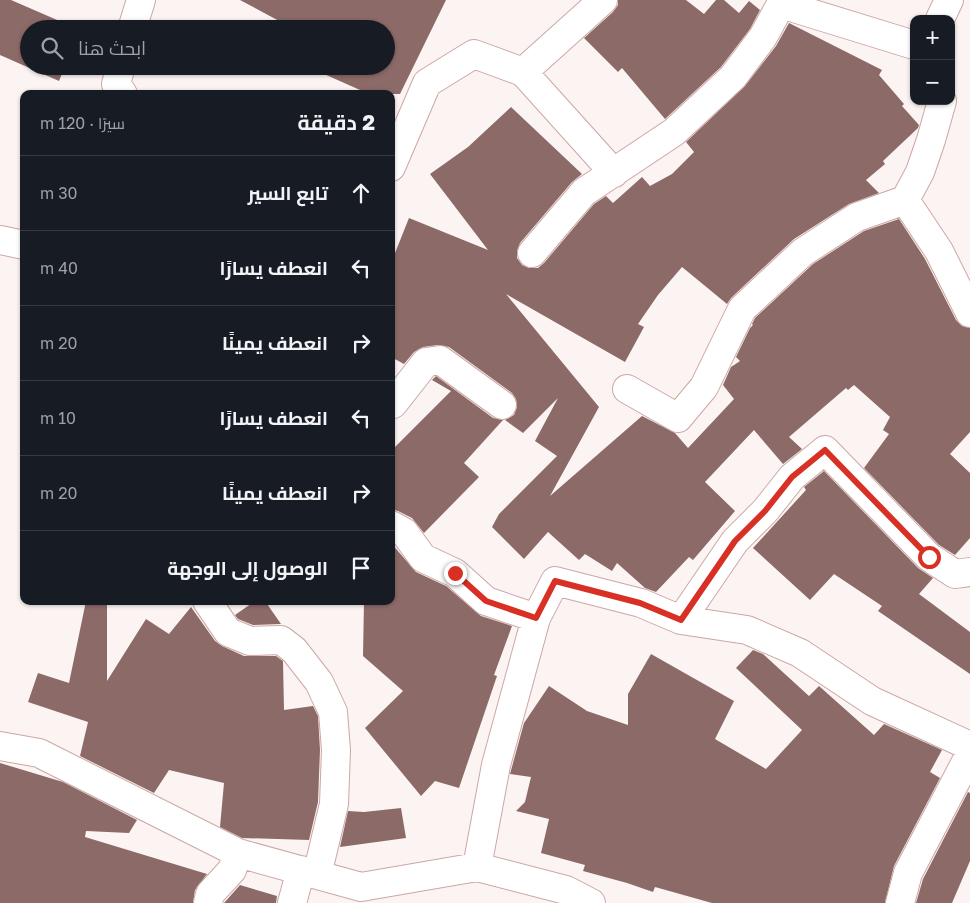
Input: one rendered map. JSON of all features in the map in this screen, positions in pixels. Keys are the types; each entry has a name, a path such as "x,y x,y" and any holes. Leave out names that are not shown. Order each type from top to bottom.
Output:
{"street":[{"path":"135,20 141,0"},
{"path":"523,72 603,0"},
{"path":"942,15 949,0"},
{"path":"532,253 584,192 674,132 734,77 763,37 777,2 910,44"},
{"path":"395,158 427,83 474,54 523,72 614,172"},
{"path":"118,75 116,84 120,90"},
{"path":"627,389 678,418 704,387 742,309 802,252 857,217 905,200 920,172 932,140 941,105"},
{"path":"905,200 939,251 970,313"},
{"path":"0,240 20,245"},
{"path":"395,401 426,362 440,360 502,405"},
{"path":"681,620 735,541 765,511 792,477 825,450 929,557 955,574 970,572"},
{"path":"395,527 404,532 423,558 455,573 486,601 536,618"},
{"path":"477,867 496,765 536,618 555,581 640,603 681,620 747,630 800,654 872,701 970,746"},
{"path":"209,605 228,632 250,641 281,640 294,650 319,682 333,712 336,750 334,804 309,873 292,903"},
{"path":"0,746 39,753 238,853 361,887 366,894 477,867 532,893 566,890 591,903"},
{"path":"900,903 908,873 970,754"},
{"path":"208,903 210,894 232,870 238,853"}],"building":[{"path":"0,0 11,0 57,20 20,20 20,64 0,55"},
{"path":"240,0 446,0 400,94 395,94 395,90 360,90 326,75 395,75 395,20 277,20"},
{"path":"618,0 686,0 704,14 716,0 724,0 739,13 749,1 760,10 750,29 721,67 665,119 622,68 618,72 584,38 613,12 618,5"},
{"path":"789,23 882,70 879,75 904,104 902,106 919,125 918,128 883,161 885,164 866,180 879,193 849,204 794,239 731,298 727,304 682,267 658,295 638,324 644,327 625,362 506,294 599,407 550,496 642,416 675,433 688,448 734,399 723,385 731,367 740,361 736,357 755,318 813,264 864,231 899,219 925,259 956,320 962,326 970,328 970,432 950,454 970,473 970,538 955,555 939,545 864,468 889,434 883,430 890,417 854,385 848,390 846,388 789,437 802,449 783,464 754,430 705,482 735,511 693,560 689,557 656,592 645,588 617,563 612,571 585,554 579,560 548,532 524,559 492,527 499,514 557,456 535,441 558,398 523,433 505,420 514,415 517,407 516,399 512,393 449,347 438,345 423,347 414,352 404,364 395,359 395,253 409,218 488,250 430,174 468,147 511,107 582,174 572,182 520,243 517,258 522,265 529,268 538,268 594,204 606,196 613,203 642,177 650,186 672,174 694,152 686,142 745,86 776,46"},
{"path":"45,75 61,75 59,81"},
{"path":"436,376 493,418 503,420 464,463 479,477 424,533 412,518 395,510 395,447 451,391 432,380"},
{"path":"824,471 918,568 933,578 919,594 970,632 970,674 878,611 882,606 834,574 810,600 753,548 806,490 804,487"},
{"path":"395,548 416,572 446,586 481,616 512,626 494,675 497,676 459,788 435,781 421,796 365,728 403,691 363,656 364,605 395,605"},
{"path":"85,605 107,605 107,681 146,619 169,634 191,607 215,641 222,646 244,656 276,656 283,661 284,710 313,706 318,716 320,750 318,802 309,840 242,838 220,827 224,783 169,770 154,793 80,756 88,722 28,702 38,673 69,683"},
{"path":"249,605 268,605 281,624 253,625 238,619 235,615"},
{"path":"753,650 763,654 809,696 819,686 874,735 884,724 942,750 930,772 940,778 894,866 885,903 712,903 655,887 653,892 583,871 585,865 541,853 549,819 516,811 525,802 531,777 510,774 524,723 549,686 587,711 628,725 628,694 651,654 734,701 715,739 766,769 802,730 736,668"},
{"path":"0,763 63,782 137,820 129,833 86,831 85,837 207,874 195,890 193,903 0,903"},
{"path":"968,792 970,793 970,861 952,903 916,903 923,879"},
{"path":"401,808 406,838 340,847 348,811 364,812"},
{"path":"240,885 277,896 276,903 224,903"}],"route":[{"path":"455,573 486,601 536,618 555,581 640,603 681,620 735,541 765,511 792,477 825,450 929,557"}]}
